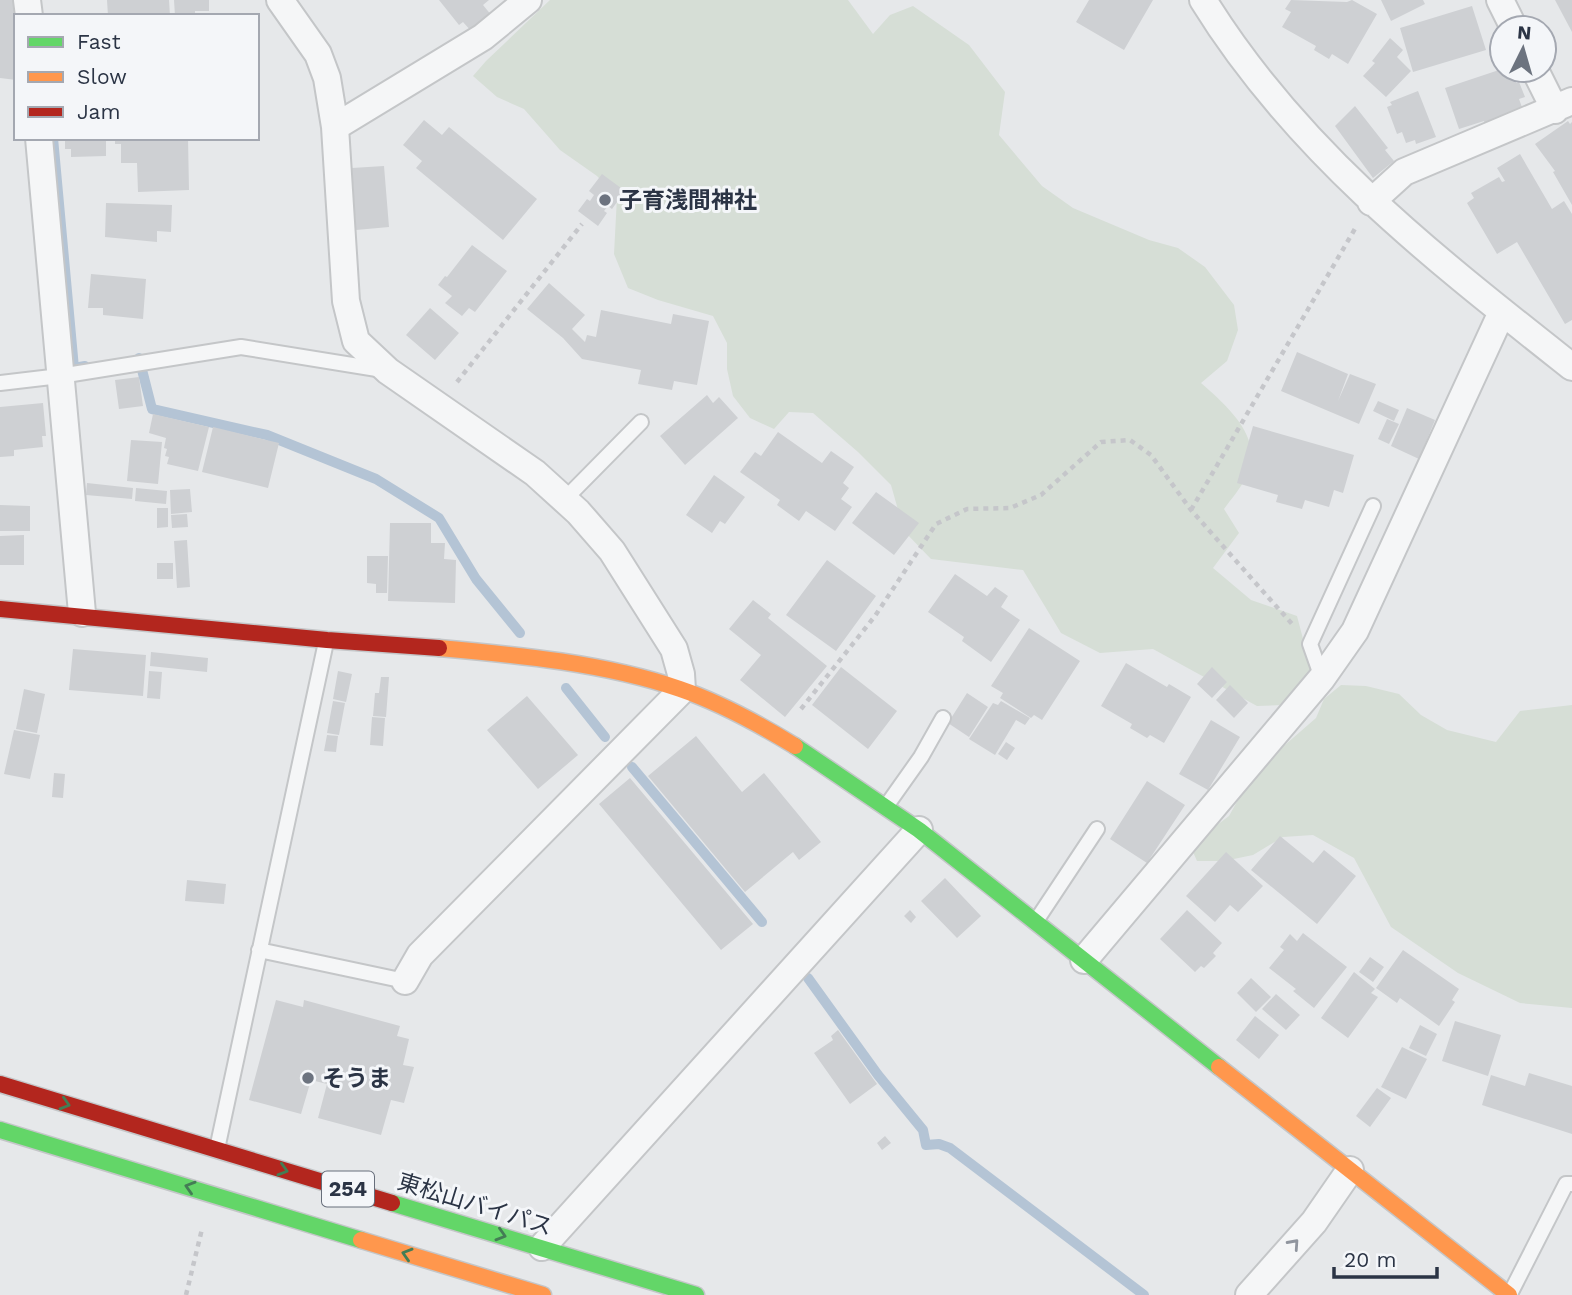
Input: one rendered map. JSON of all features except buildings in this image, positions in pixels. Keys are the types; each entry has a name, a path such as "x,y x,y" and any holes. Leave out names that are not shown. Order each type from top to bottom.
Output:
{"main road":[{"path":"0,609 82,613 327,640 451,647 517,654 580,664 682,690 778,736 830,767 919,830 1509,1295"},
{"name":"東松山バイパス","path":"0,1084 696,1295"},
{"name":"254","path":"0,1130 211,1194 501,1289 543,1295"}],"street":[{"path":"280,0 318,54 327,78 335,127 346,301 356,341 388,371 535,473 579,512 612,551 674,649 681,674 682,690 420,955 405,981"},
{"path":"335,127 483,37 528,0"},
{"path":"1203,0 1223,32 1280,108 1371,202 1572,367"},
{"path":"1371,202 1404,173 1564,105 1547,84"},
{"path":"39,140 82,613"},
{"path":"1084,960 1322,678 1355,631 1502,312"},
{"path":"542,1247 919,830"},
{"path":"1249,1295 1314,1222 1350,1170"}],"lane":[{"path":"0,383 241,347 388,371"},
{"path":"565,499 641,422"},
{"path":"1322,678 1310,644 1373,506"},
{"path":"216,1150 327,640"},
{"path":"886,807 921,757 943,718"},
{"path":"1035,922 1097,829"},
{"path":"259,950 405,981"},
{"path":"1509,1295 1566,1184 1572,1184"}],"path":[{"path":"1191,510 1371,202"},
{"path":"439,405 582,224"},
{"path":"778,736 875,616 936,524 967,509 1010,508 1041,495 1101,442 1130,440 1151,455 1191,510 1310,644"},
{"path":"186,1295 211,1194"}],"shaded area":[{"path":"550,0 848,0 873,34 890,15 913,6 969,45 1005,92 999,135 1042,186 1073,208 1149,240 1178,248 1205,267 1234,305 1238,330 1227,361 1201,383 1241,424 1251,450 1251,463 1244,481 1224,509 1239,533 1213,568 1251,600 1297,616 1312,673 1282,705 1257,706 1153,649 1100,653 1061,633 1023,570 931,559 904,531 891,485 813,413 789,412 774,429 750,418 733,396 727,369 727,343 713,316 628,288 614,254 617,197 597,176 560,150 524,109 497,97 473,76"},
{"path":"1341,685 1366,686 1399,694 1421,715 1447,730 1496,742 1520,711 1572,705 1572,1008 1520,1003 1458,973 1391,927 1354,858 1313,835 1283,837 1253,855 1224,861 1197,861 1193,852 1209,831 1229,816 1239,798 1262,769 1278,751 1316,718 1324,699"}],"waterway":[{"path":"53,140 74,368 85,366"},
{"path":"139,358 152,409 267,435 376,479 439,518 476,579 520,633"},
{"path":"566,688 605,737"},
{"path":"632,767 762,922"},
{"path":"808,978 878,1075 923,1130 926,1145 939,1144 950,1148 1144,1295"}],"traffic: fast":[{"path":"795,746 919,830 1219,1067"},
{"path":"0,1130 361,1240"},
{"path":"392,1203 696,1295"}],"traffic: slow":[{"path":"439,648 561,661 651,680 725,707 795,746"},
{"path":"1219,1067 1509,1295"},
{"path":"361,1240 543,1295"}],"traffic: jam":[{"path":"0,609 439,648"},
{"path":"0,1084 392,1203"}],"place":[{"name":"子育浅間神社","path":"605,200"},
{"name":"そうま","path":"308,1078"}]}
